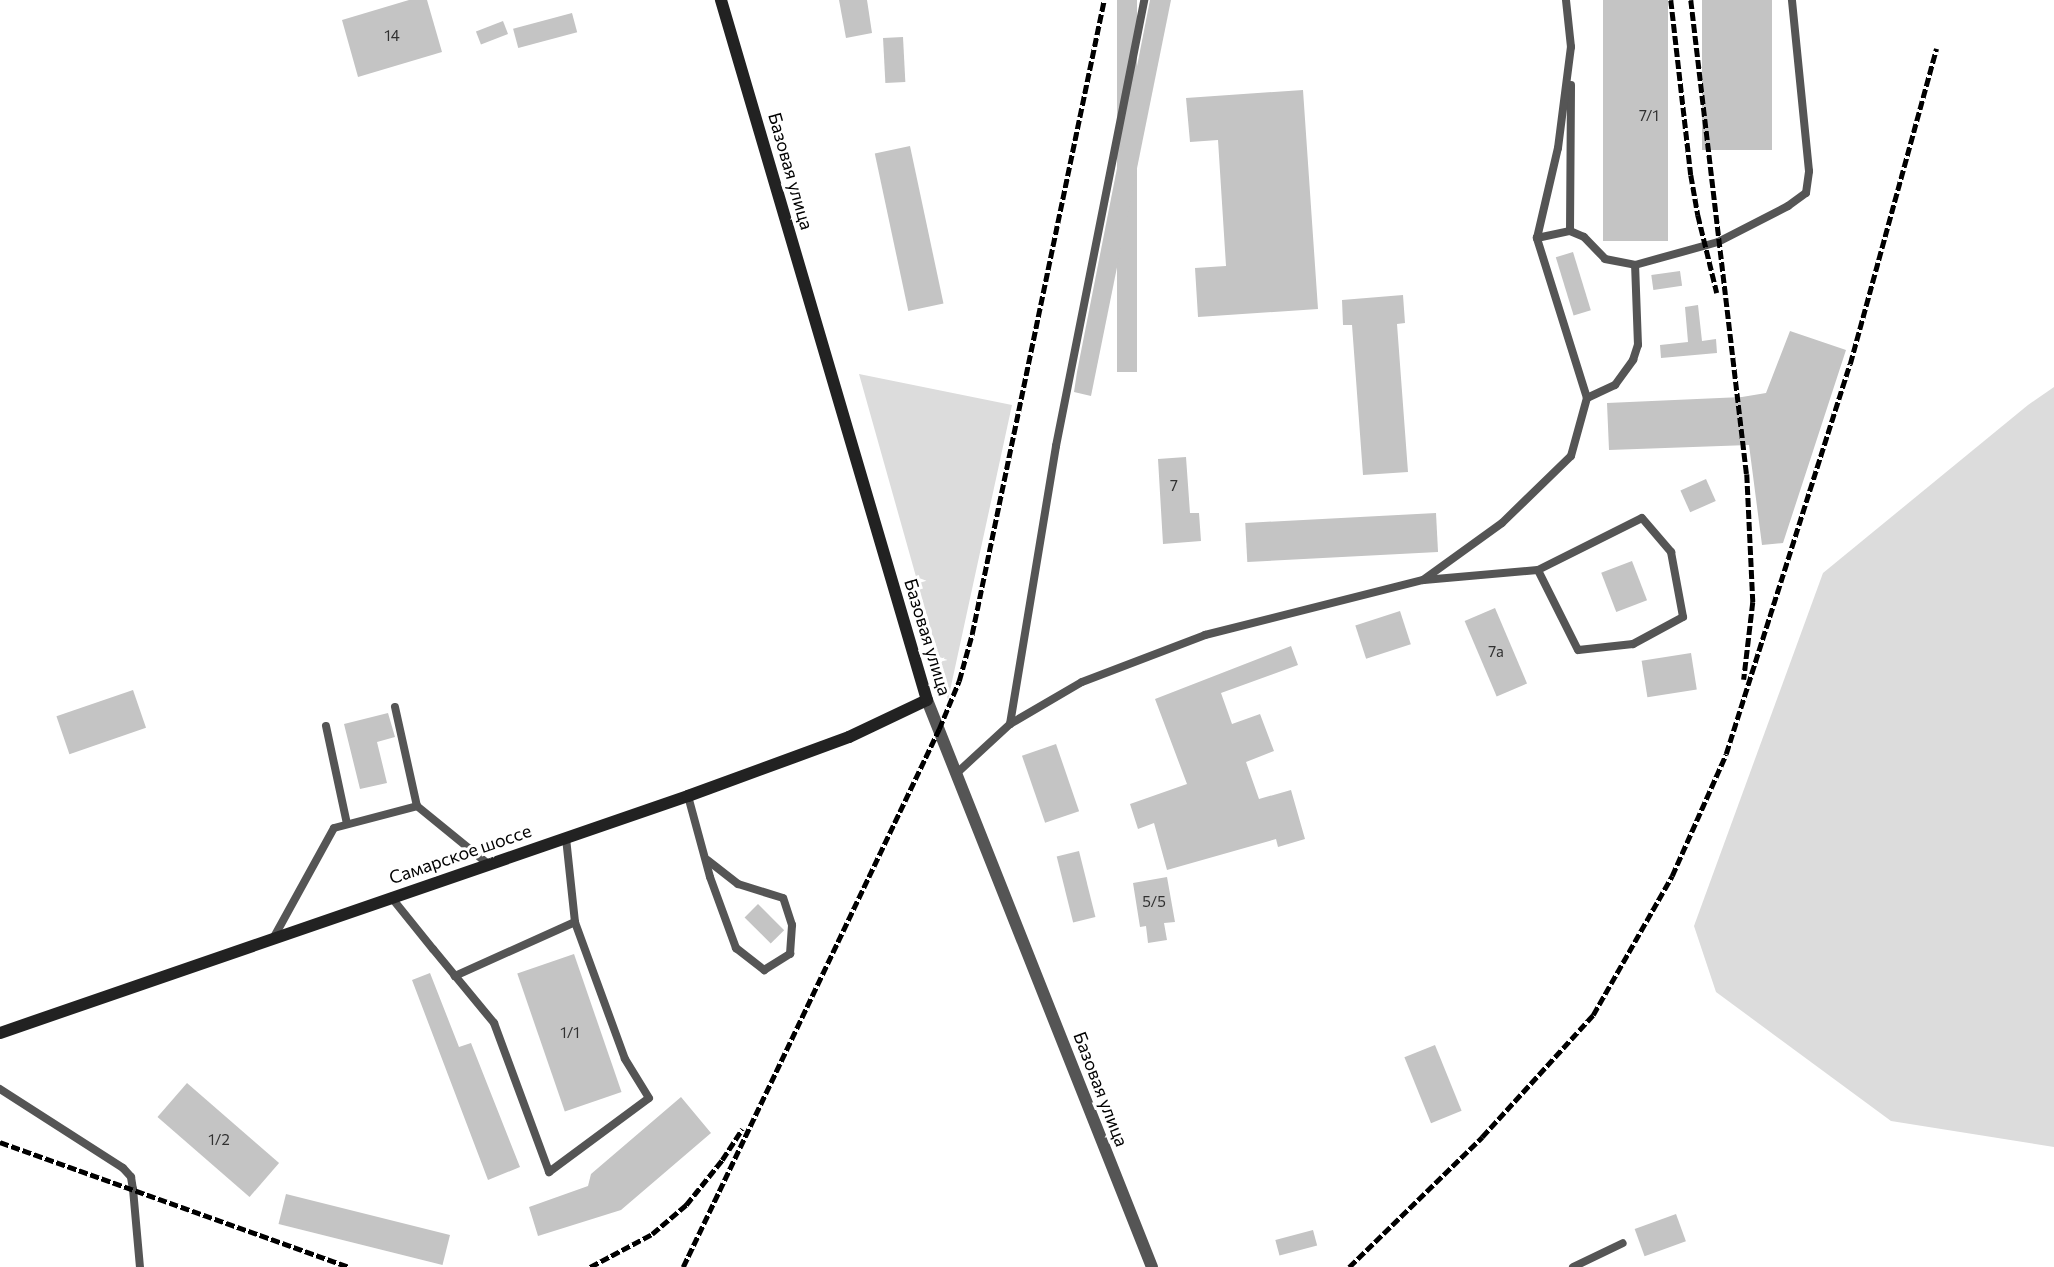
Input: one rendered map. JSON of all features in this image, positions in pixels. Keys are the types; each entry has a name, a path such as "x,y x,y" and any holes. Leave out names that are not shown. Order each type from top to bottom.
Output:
{"street":[{"name":"Базовая улица","path":"722,0 927,700 958,772 1152,1267"},
{"name":"Самарское шоссе","path":"0,1033 688,796 849,737 927,700"}],"lane":[{"path":"1010,723 1056,446 1144,0"},
{"path":"1566,0 1571,47 1570,231"},
{"path":"1537,238 1570,231 1584,237 1605,259 1635,265 1719,242 1788,206 1806,193 1809,171 1792,0"},
{"path":"1423,580 1502,524 1571,456 1587,398 1537,238 1558,148 1571,47"},
{"path":"1587,398 1614,385 1633,360 1638,345 1635,265"},
{"path":"958,772 1010,723 1082,682 1205,635 1423,580 1538,570 1642,518 1671,552 1683,617 1633,644 1578,650 1538,570"},
{"path":"395,707 417,806 488,864"},
{"path":"326,726 347,824"},
{"path":"688,796 707,860 736,948 764,970 790,954 792,925 783,898 738,884 707,860"},
{"path":"274,938 334,828 417,806"},
{"path":"391,897 494,1023 549,1172 650,1098 625,1059 576,922 566,838"},
{"path":"455,976 576,922"},
{"path":"0,1089 123,1168 131,1177 140,1267"},
{"path":"1573,1267 1623,1243"}],"shaded area":[{"path":"859,374 1012,405 948,700 931,630"},
{"path":"2054,387 2054,1147 1891,1121 1716,992 1694,926 1823,573 2028,405"}],"building":[{"path":"409,0 427,0 442,52 358,77 342,20"},
{"path":"839,0 867,0 872,33 846,38"},
{"path":"1117,0 1137,0 1137,372 1117,372"},
{"path":"1150,0 1171,0 1091,396 1074,392"},
{"path":"1603,0 1668,0 1668,241 1603,241"},
{"path":"1702,0 1772,0 1772,150 1702,150"},
{"path":"572,13 577,32 518,48 513,29"},
{"path":"503,21 508,34 481,44 476,31"},
{"path":"903,37 905,82 885,83 883,38"},
{"path":"1303,90 1318,309 1198,317 1195,268 1226,266 1218,140 1190,142 1186,98"},
{"path":"910,146 943,303 908,311 875,153"},
{"path":"1573,252 1591,310 1574,316 1556,257"},
{"path":"1680,271 1682,286 1653,290 1651,275"},
{"path":"1403,295 1405,323 1397,324 1408,472 1363,475 1352,325 1343,325 1342,300"},
{"path":"1698,305 1702,341 1716,339 1717,353 1661,358 1660,345 1688,342 1685,307"},
{"path":"1790,331 1846,350 1783,543 1762,545 1749,445 1609,450 1607,403 1742,397 1766,393"},
{"path":"1186,457 1190,513 1199,513 1201,541 1163,544 1158,459"},
{"path":"1706,479 1716,501 1690,512 1680,490"},
{"path":"1436,513 1438,552 1247,562 1245,523"},
{"path":"1632,561 1647,600 1616,612 1601,573"},
{"path":"1495,608 1527,683 1497,696 1465,621"},
{"path":"1400,611 1411,644 1366,659 1355,626"},
{"path":"1291,646 1298,665 1221,693 1232,724 1260,714 1274,751 1246,762 1259,799 1291,790 1305,839 1278,847 1276,839 1167,870 1154,823 1138,829 1130,804 1187,784 1155,699"},
{"path":"1691,653 1697,690 1647,697 1642,661"},
{"path":"133,690 146,728 69,754 56,716"},
{"path":"388,713 395,737 377,742 387,783 360,789 344,724"},
{"path":"1056,744 1079,811 1045,823 1022,756"},
{"path":"1079,851 1095,917 1073,923 1057,857"},
{"path":"1167,877 1175,922 1164,923 1167,940 1148,943 1146,926 1140,927 1133,883"},
{"path":"758,904 784,930 771,944 745,917"},
{"path":"574,954 622,1092 565,1112 517,974"},
{"path":"430,973 459,1047 471,1043 520,1167 488,1180 412,980"},
{"path":"1435,1045 1462,1111 1431,1123 1404,1057"},
{"path":"187,1083 279,1163 250,1197 157,1117"},
{"path":"681,1097 711,1133 621,1210 538,1236 529,1207 588,1186 591,1174"},
{"path":"286,1194 450,1235 442,1265 279,1224"},
{"path":"1676,1214 1686,1241 1645,1256 1635,1229"},
{"path":"1313,1230 1317,1245 1279,1256 1275,1240"}],"railway":[{"path":"683,1267 939,729 959,681 972,634 1104,0"},
{"path":"1671,0 1691,175 1717,293"},
{"path":"1691,0 1747,474 1753,602 1744,679"},
{"path":"1349,1267 1482,1137 1593,1015 1672,876 1726,754 1850,364 1936,49"},
{"path":"590,1267 652,1234 686,1205 722,1160 742,1129"},
{"path":"0,1142 350,1267"}]}
